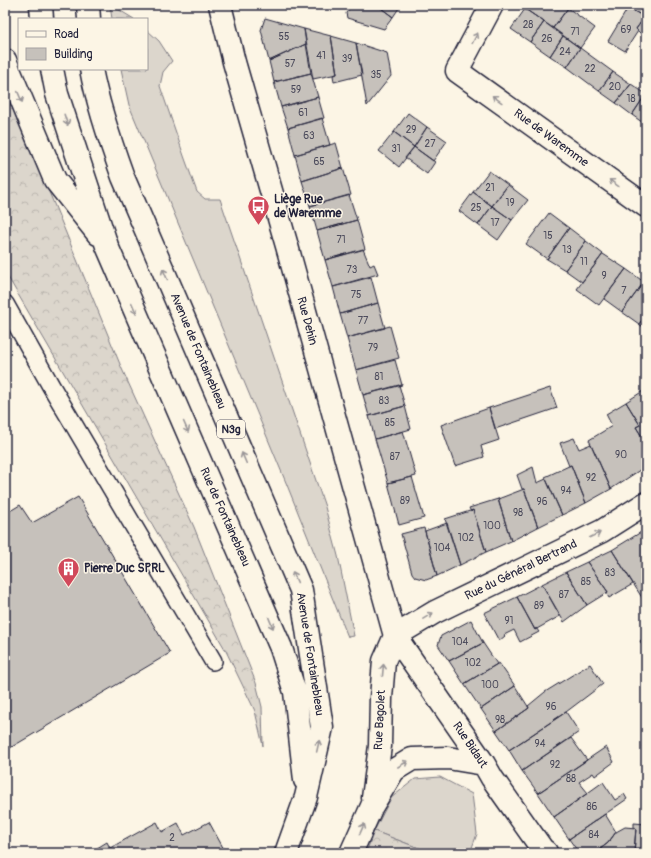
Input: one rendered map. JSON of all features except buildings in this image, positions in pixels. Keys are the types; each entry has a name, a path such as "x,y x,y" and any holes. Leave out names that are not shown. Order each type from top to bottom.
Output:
{"street":[{"path":"41,5 42,18"},
{"path":"88,5 89,18"},
{"name":"Rue Dehin","path":"220,5 234,62 287,246 395,636"},
{"name":"Rue de Waremme","path":"492,5 457,70 646,206"},
{"path":"5,60 55,180 107,246"},
{"name":"N3g","path":"52,70 60,101 107,246"},
{"name":"Avenue de Fontainebleau","path":"91,70 108,137 123,177 301,590 322,727 306,797"},
{"name":"Rue de Fontainebleau","path":"107,246 281,648 295,692 306,797"},
{"name":"Rue du Général Bertrand","path":"395,636 435,612 602,531 646,503"},
{"name":"Rue Bidaut","path":"395,636 484,764 492,778 546,853"},
{"name":"Rue Bagolet","path":"372,806 380,746 381,698 384,661 395,636"},
{"name":"Rue Bagolet","path":"351,853 372,806 394,770 412,759 448,758 484,764"},
{"name":"N3g","path":"286,853 306,797"}],"lane":[{"path":"5,304 50,386 213,661"}],"green space":[{"path":"110,5 132,18 112,18"},
{"path":"148,31 159,41 172,61 163,72 160,86 184,156 197,192 205,199 220,199 325,507 338,556 354,636 348,637 287,485 129,105 121,70 148,70"},
{"path":"5,85 122,369 194,527 256,683 262,707 263,746 255,711 225,649 5,272"},
{"path":"440,777 472,794 477,834 470,853 432,853 374,831 391,798 415,779"},
{"path":"374,831 432,853 366,853"}],"place":[{"name":"Liège Rue de Waremme","path":"259,226"},
{"name":"Pierre Duc SPRL","path":"69,588"}]}
